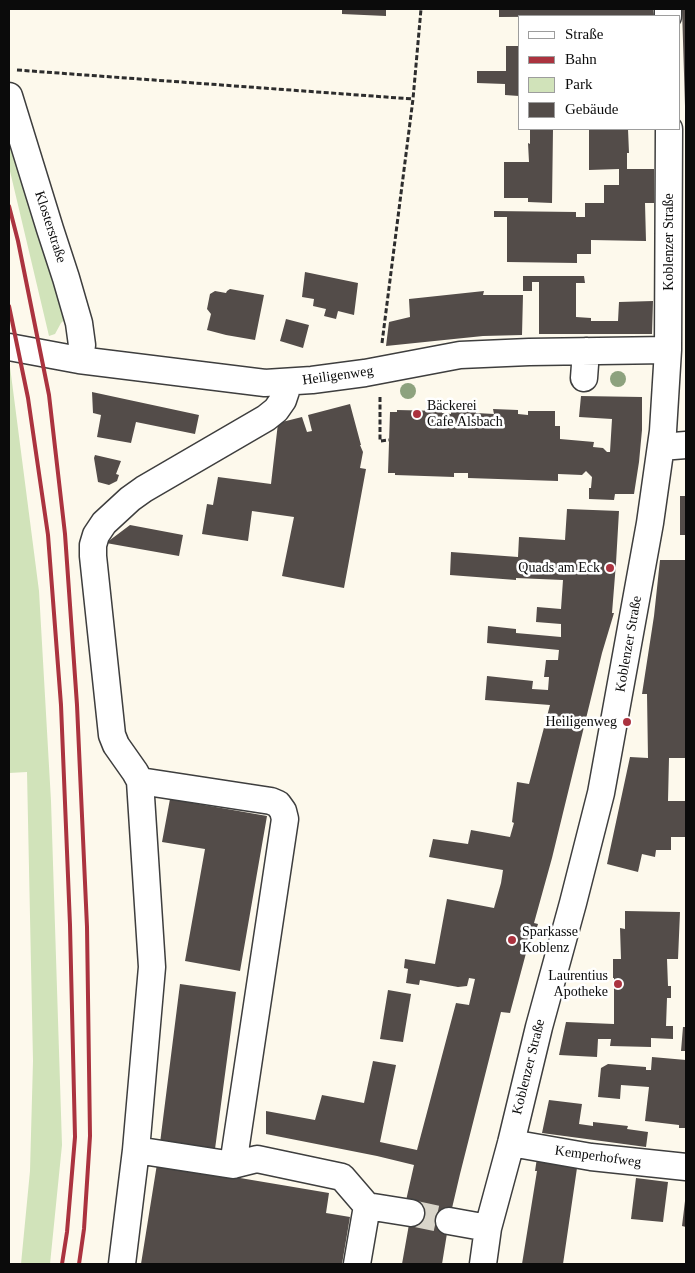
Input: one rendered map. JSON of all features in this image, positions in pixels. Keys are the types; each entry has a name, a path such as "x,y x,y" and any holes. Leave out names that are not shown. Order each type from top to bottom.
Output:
{"street":[{"name":"Klosterstraße","path":"9,96 79,323 82,346 79,360"},
{"name":"Koblenzer Straße","path":"483,1264 488,1228 601,793 645,550 674,446 665,408 668,350 668,130"},
{"name":"Heiligenweg","path":"9,347 79,360 265,383 312,380 365,373 460,355 668,350"},
{"path":"584,378 586,351"},
{"path":"122,1264 136,1150 152,967 140,782 116,746 112,735 93,545 96,534 104,523 130,498 144,488 266,418 276,410 283,400 287,382"},
{"path":"140,782 271,801 278,804 283,811 285,819 233,1165"},
{"name":"Kemperhofweg","path":"511,1143 591,1157 686,1167"},
{"path":"136,1150 233,1165 257,1159 342,1178 367,1206 411,1213"},
{"path":"357,1264 367,1206"},
{"path":"449,1220 488,1228"}],"path":[{"path":"384,327 413,99 422,9"},
{"path":"9,69 413,99"},
{"path":"380,394 380,441 389,440"}],"green space":[{"path":"9,120 70,314 61,323 55,334 49,336 9,167"},
{"path":"9,359 39,591 51,801 62,1145 50,1264 21,1264 30,1171 33,1061 27,772 9,773"}],"building":[{"path":"342,9 386,9 386,16 342,14"},
{"path":"499,9 653,9 654,15 518,15 518,17 499,17"},
{"path":"682,9 686,9 686,106 685,106"},
{"path":"506,46 518,46 518,96 505,95 505,84 477,83 477,71 506,71"},
{"path":"530,130 553,130 552,203 528,202 528,198 504,198 504,162 529,162 528,143 530,144"},
{"path":"589,130 628,130 629,153 627,153 627,169 654,169 654,203 645,203 646,241 591,240 591,254 577,254 577,263 507,262 507,217 494,217 494,211 576,212 576,217 585,217 585,203 604,203 604,185 619,185 619,169 589,170"},
{"path":"305,272 358,283 354,315 338,311 336,319 324,316 326,309 313,306 314,299 302,297"},
{"path":"523,276 584,276 585,283 576,283 576,317 591,318 591,321 618,321 619,302 653,301 652,334 539,334 539,282 532,282 532,291 523,291"},
{"path":"230,289 264,295 255,340 207,330 211,314 207,309 210,294 215,291 226,293"},
{"path":"484,291 483,295 523,295 522,335 483,336 386,346 389,322 410,317 409,299"},
{"path":"286,319 309,325 303,348 280,341"},
{"path":"92,392 199,415 195,434 136,422 131,443 97,437 101,415 93,413"},
{"path":"581,396 642,397 642,430 634,494 615,494 614,500 589,499 592,477 586,471 582,475 558,474 558,481 468,478 468,473 454,473 454,477 395,475 395,473 388,473 390,412 397,412 397,410 442,411 442,413 451,414 451,408 476,409 476,413 494,414 493,409 518,410 518,414 528,415 528,411 555,411 555,426 560,426 560,439 594,442 593,447 603,448 610,452 612,419 579,417"},
{"path":"350,404 363,452 360,468 366,469 344,588 282,576 294,517 252,511 248,541 202,534 207,504 213,505 218,477 271,484 278,423 302,417 307,432 312,431 308,415"},
{"path":"95,455 121,461 116,474 119,475 117,481 109,485 98,482"},
{"path":"680,496 686,496 686,535 680,535"},
{"path":"567,509 619,511 612,613 614,613 602,653 552,858 534,923 538,924 532,944 529,942 510,1013 501,1012 460,1174 449,1221 442,1264 402,1264 411,1213 405,1205 414,1165 266,1134 266,1111 315,1120 322,1095 364,1103 373,1061 396,1065 380,1142 417,1150 456,1003 469,1005 475,979 469,978 467,986 458,987 420,980 419,985 406,983 408,969 404,968 405,959 435,964 447,899 494,908 503,870 429,857 433,839 468,844 471,830 510,837 514,823 512,822 517,782 529,784 550,705 485,700 487,676 533,681 532,689 548,690 549,677 544,677 546,660 558,660 559,650 487,643 488,626 516,629 516,633 561,637 561,624 536,622 537,607 561,609 563,580 516,578 516,580 450,575 451,552 518,557 519,537 565,540"},
{"path":"130,525 183,535 179,556 106,543"},
{"path":"660,560 686,560 686,758 669,758 668,801 686,801 686,837 671,837 671,850 656,850 655,857 642,854 638,872 607,864 630,757 648,758 647,694 642,694 654,616"},
{"path":"170,799 267,816 240,971 185,961 205,849 162,842"},
{"path":"625,911 680,912 678,959 667,959 668,986 671,986 671,998 667,998 666,1026 673,1026 673,1039 651,1038 651,1047 610,1046 611,1039 598,1039 597,1057 559,1055 566,1022 614,1024 613,959 621,959 620,928 625,929"},
{"path":"180,984 236,992 215,1149 160,1143"},
{"path":"388,990 411,994 403,1042 380,1039"},
{"path":"683,1027 686,1027 686,1051 681,1051"},
{"path":"652,1057 686,1060 686,1128 679,1128 679,1125 645,1121 649,1087 621,1085 620,1099 598,1097 601,1068 608,1064 646,1067 646,1070 651,1070"},
{"path":"549,1100 582,1104 579,1124 593,1126 593,1122 628,1126 627,1129 648,1132 646,1147 542,1133"},
{"path":"537,1158 577,1168 563,1264 522,1264 537,1171 535,1171"},
{"path":"157,1164 329,1193 326,1213 350,1217 342,1264 141,1264"},
{"path":"636,1178 668,1182 663,1222 631,1219"},
{"path":"686,1201 686,1227 682,1226"}],"tunnel":[{"path":"411,1213 449,1221"}],"railway":[{"path":"9,206 18,241 49,395 65,534 77,705 87,927 90,1136 84,1229 79,1264"},
{"path":"9,306 28,398 48,535 61,705 70,925 75,1137 67,1232 62,1264"}],"place":[{"name":"Bäckerei Cafe Alsbach","path":"417,414"},
{"name":"Quads am Eck","path":"610,568"},
{"name":"Heiligenweg","path":"627,722"},
{"name":"Sparkasse Koblenz","path":"512,940"},
{"name":"Laurentius Apotheke","path":"618,984"}]}
